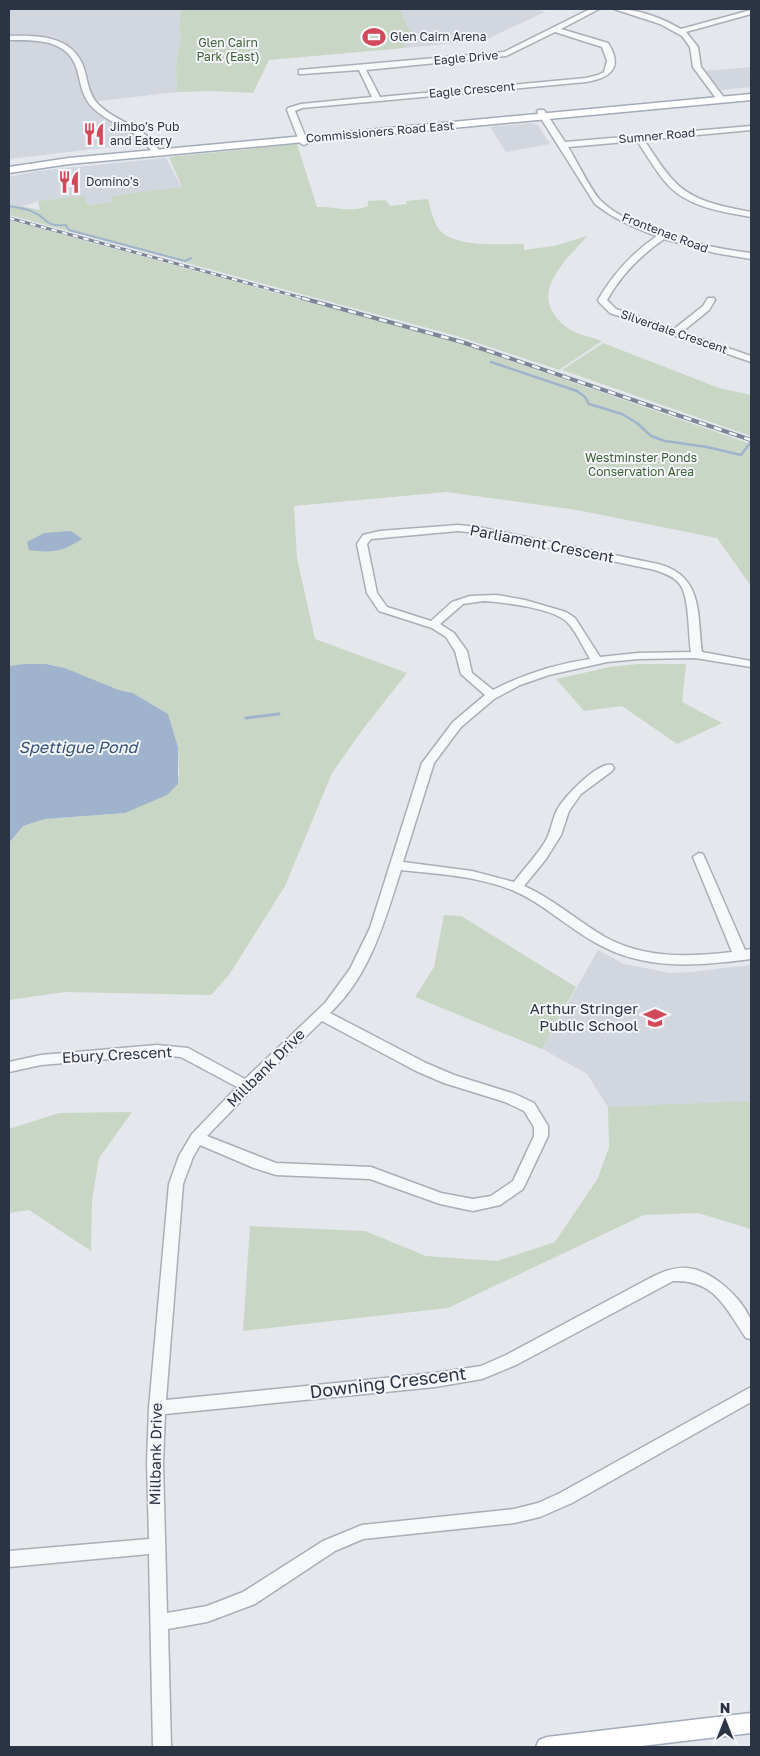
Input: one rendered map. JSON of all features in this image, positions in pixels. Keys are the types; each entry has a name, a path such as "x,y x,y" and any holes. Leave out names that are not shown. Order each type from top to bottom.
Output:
{"main road":[{"name":"Commissioners Road East","path":"9,163 302,139 719,97 751,92"},
{"name":"Commissioners Road East","path":"719,97 751,97"},
{"name":"Commissioners Road East","path":"9,170 156,151"},
{"path":"547,1747 751,1723"}],"street":[{"name":"Eagle Drive","path":"302,72 506,54 595,9"},
{"path":"618,9 651,18 680,31 694,47 697,67 719,97"},
{"path":"680,31 748,11"},
{"name":"Eagle Crescent","path":"302,139 292,110 296,107 586,80 602,77 606,73 610,64 610,51 604,45 556,30"},
{"path":"9,38 46,40 71,50 77,60 90,99 101,110 134,129 156,151"},
{"path":"361,68 377,99"},
{"name":"Frontenac Road","path":"543,114 598,202 632,223 664,235 726,254 751,256"},
{"name":"Sumner Road","path":"563,145 751,128"},
{"path":"639,138 677,189 691,197 733,212 751,214"},
{"name":"Silverdale Crescent","path":"664,235 635,258 602,300 613,312 751,358"},
{"path":"675,333 706,308 711,300"},
{"name":"Parliament Crescent","path":"492,695 467,674 461,651 450,635 432,625 383,609 372,593 362,544 367,538 380,534 458,528 478,530 658,567 673,574 685,584 689,599 696,655"},
{"path":"432,625 458,603 473,598 498,599 562,614 571,620 597,660"},
{"name":"Millbank Drive","path":"162,1747 155,1473 157,1408 176,1184 186,1156 196,1138 247,1086 322,1015 356,971 376,928 428,763 444,739 468,713 492,695 532,677 597,660 649,655 696,655 751,664"},
{"path":"516,887 542,856 555,834 563,810 577,791 608,768"},
{"path":"397,865 465,875 516,887 560,913 601,941 634,955 677,961 704,961 746,955 699,857"},
{"path":"196,1138 276,1169 370,1173 440,1198 473,1205 495,1202 518,1185 541,1136 541,1126 529,1107 510,1098 449,1079 421,1067 322,1015"},
{"name":"Ebury Crescent","path":"9,1067 40,1060 156,1050 183,1052 247,1086"},
{"name":"Downing Crescent","path":"157,1408 435,1380 482,1372 511,1360 655,1282 673,1275 698,1276 721,1290 751,1333"},
{"path":"160,1622 207,1614 249,1598 329,1546 362,1532 514,1516 540,1510 566,1498 751,1394"},
{"path":"9,1559 157,1546"}],"shaded area":[{"path":"9,9 181,9 179,29 181,40 177,54 176,71 177,92 90,102 111,121 144,143 9,159"},
{"path":"400,9 536,9 545,12 485,40 405,48 401,34 411,33"},
{"path":"751,67 751,87 721,90 704,71"},
{"path":"531,123 538,125 550,144 506,152 490,127"},
{"path":"166,158 182,188 111,196 113,202 87,205 85,197 38,201 21,207 9,204 9,177 38,171"},
{"name":"Arthur Stringer Public School","path":"598,950 624,964 670,973 751,965 751,1102 608,1107 587,1074 542,1049"}],"green space":[{"name":"Glen Cairn Park (East)","path":"181,9 400,9 411,33 401,34 405,48 269,60 253,93 177,92 176,71 177,54 181,40 179,29"},
{"path":"297,144 317,207 356,209 368,206 368,201 386,200 390,206 407,204 406,201 428,199 433,218 444,234 471,243 524,244 524,250 554,246 587,236 568,257 553,279 549,291 549,302 554,314 569,329 602,341 559,370 457,336 9,215 9,204 40,210 38,201 85,196 87,205 112,202 111,196 182,187 169,157"},
{"name":"Westminster Ponds Conservation Area","path":"9,220 459,343 751,444 751,586 717,538 577,510 447,492 294,506 297,558 315,639 407,673 363,729 332,773 285,886 229,975 211,995 65,992 9,1000 9,843 23,826 45,819 125,813 179,777 178,747 168,715 155,706 133,693 119,690 65,668 46,664 9,666"},
{"path":"603,343 719,388 751,395 751,436 562,370"},
{"path":"638,664 686,664 682,702 722,723 677,744 622,706 584,711 556,679 610,667"},
{"path":"444,915 461,916 576,987 542,1049 415,997 434,967"},
{"path":"751,1101 751,1229 698,1213 644,1215 448,1308 243,1331 250,1226 365,1231 426,1256 497,1261 555,1242 598,1178 609,1147 608,1107"},
{"path":"132,1112 99,1158 92,1200 91,1251 29,1210 9,1213 9,1129 59,1113"}],"water":[{"path":"71,531 82,539 69,547 44,551 29,550 27,542 44,533"},
{"name":"Spettigue Pond","path":"46,664 65,668 119,690 133,693 168,714 178,747 178,784 167,795 125,813 45,819 23,826 9,843 9,666"}],"waterway":[{"path":"9,206 38,214 53,225 66,225 69,230 185,261 191,258"},
{"path":"491,362 577,391 585,397 589,404 622,414 637,423 651,436 665,441 707,447 741,455 750,443"},
{"path":"246,718 279,714"}],"railway":[{"path":"9,218 306,299"},
{"path":"302,298 462,342 751,440"}],"place":[{"name":"Glen Cairn Arena","path":"374,37"},
{"name":"Jimbo's Pub and Eatery","path":"94,134"},
{"name":"Domino's","path":"69,182"},
{"name":"Arthur Stringer Public School","path":"655,1018"}]}
